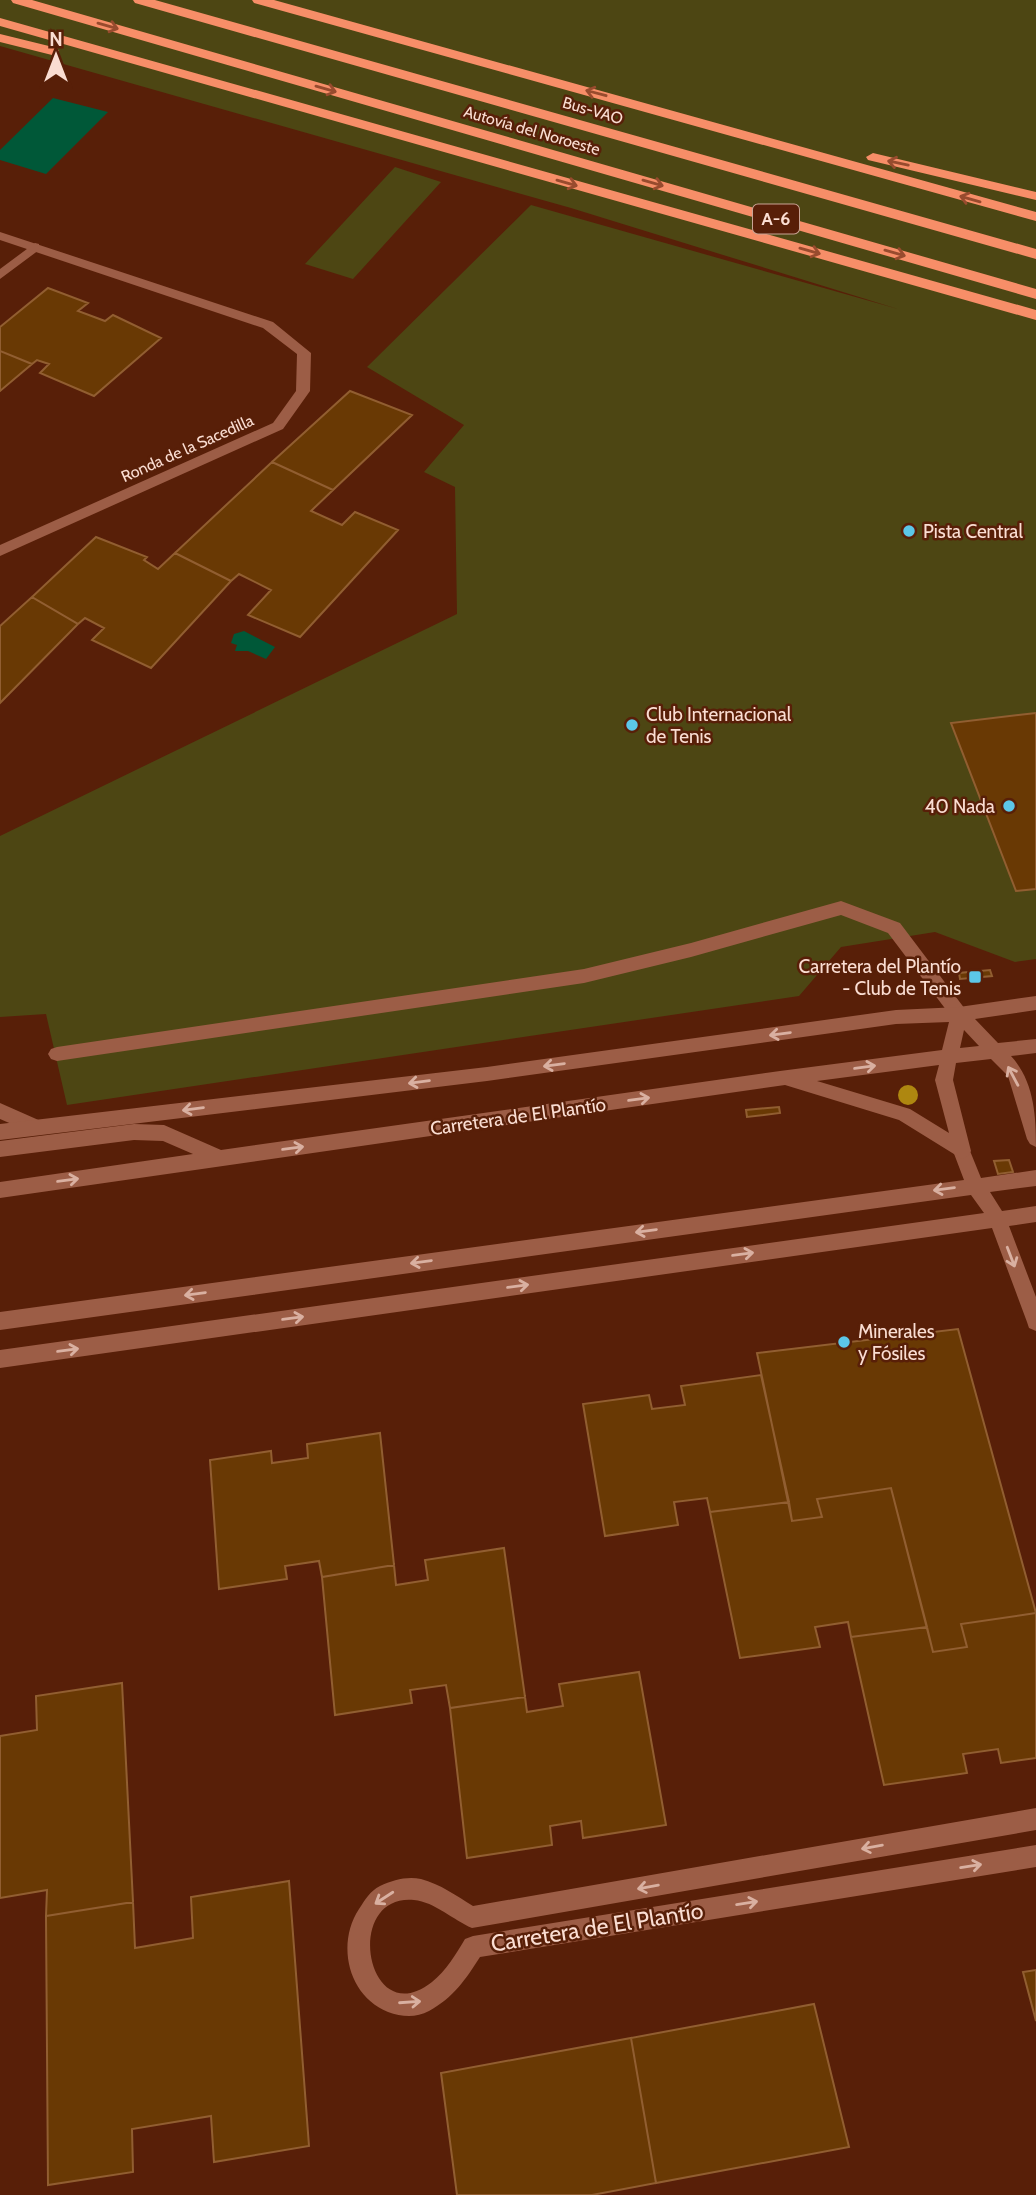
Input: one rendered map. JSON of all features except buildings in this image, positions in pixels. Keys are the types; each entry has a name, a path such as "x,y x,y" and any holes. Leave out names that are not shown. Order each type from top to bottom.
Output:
{"highway":[{"name":"Autovía del Noroeste","path":"18,0 1036,294"},
{"name":"Bus-VAO","path":"140,0 1036,254"},
{"path":"259,0 1036,217"},
{"path":"0,22 1036,315"},
{"path":"0,38 502,165"},
{"path":"662,111 963,177 1036,196"}],"street":[{"name":"Ronda de la Sacedilla","path":"0,236 268,325 304,352 303,391 278,426 0,551"},
{"path":"0,275 34,247"},
{"path":"57,1054 584,976 691,950 841,908 894,928 959,1014 1014,1072 1036,1139"},
{"path":"0,1132 487,1074 896,1017 959,1014 1036,1003"},
{"path":"959,1014 944,1080 962,1151 975,1185 997,1218 1036,1322"},
{"name":"Carretera de El Plantío","path":"0,1190 780,1078 1036,1046"},
{"path":"780,1078 904,1114 962,1151"},
{"path":"0,1111 37,1127"},
{"path":"0,1149 144,1132 164,1133 219,1158"},
{"path":"0,1321 1036,1178"},
{"path":"0,1359 1036,1214"},
{"name":"Carretera de El Plantío","path":"1036,1819 472,1917 431,1894 415,1889 397,1891 381,1898 368,1912 359,1928 356,1946 358,1965 365,1981 377,1994 393,2003 410,2005 426,2000 441,1990 474,1947 1036,1856"}],"shaded area":[{"name":"Club Internacional de Tenis","path":"0,0 1036,0 1036,959 1015,962 935,932 841,947 799,996 67,1105 46,1014 0,1017 0,836 457,614 455,487 424,472 464,425 367,367 531,205 898,309 571,208 0,46"},
{"path":"53,98 108,112 46,174 0,160 0,150"},
{"path":"395,167 441,182 353,279 305,264"},
{"path":"244,631 275,647 266,659 248,651 235,651 237,645 231,643 234,634"}],"place":[{"name":"Pista Central","path":"909,531"},
{"name":"Club Internacional de Tenis","path":"632,725"},
{"name":"40 Nada","path":"1009,806"},
{"name":"Carretera del Plantío - Club de Tenis","path":"975,977"},
{"name":"Minerales y Fósiles","path":"844,1342"}]}
